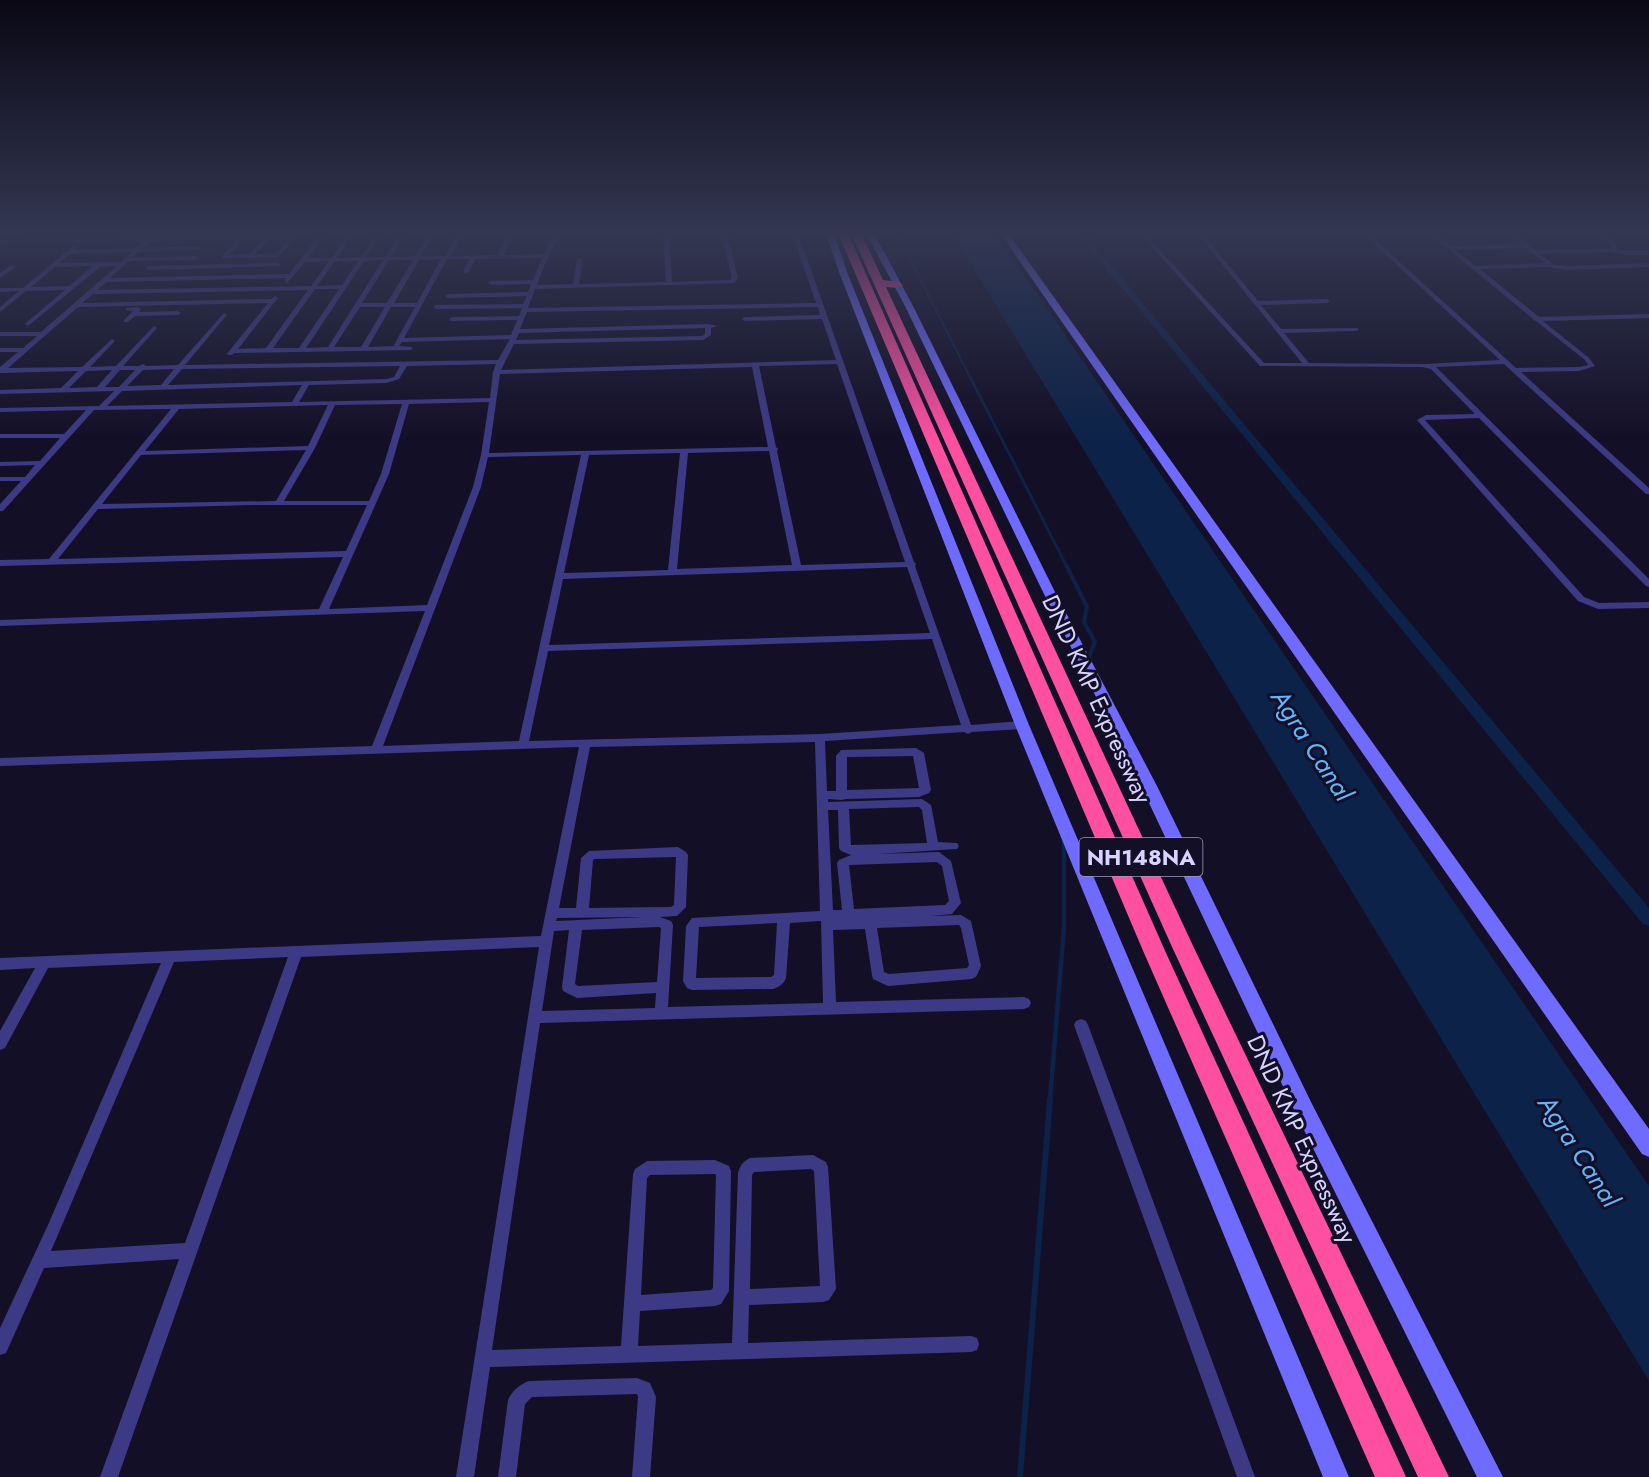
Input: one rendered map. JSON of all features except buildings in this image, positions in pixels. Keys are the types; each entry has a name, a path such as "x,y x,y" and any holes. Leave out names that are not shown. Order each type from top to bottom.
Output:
{"highway":[{"name":"DND KMP Expressway","path":"880,302 1136,909 1391,1477"},
{"name":"DND KMP Expressway","path":"881,302 1434,1477"}],"street":[{"path":"28,324 54,302"},
{"path":"0,370 10,364 80,302"},
{"path":"73,308 246,302"},
{"path":"271,302 230,353 268,350 410,348"},
{"path":"268,350 301,302"},
{"path":"301,350 334,302"},
{"path":"330,349 360,302"},
{"path":"364,348 390,302"},
{"path":"396,348 420,302"},
{"path":"376,749 477,487 485,455 496,372 514,337 527,302"},
{"path":"818,302 912,564 968,730"},
{"path":"879,302 1022,725 1336,1477"},
{"path":"882,302 1048,590 1149,786 1304,1110 1490,1477"},
{"path":"1053,302 1649,1147"},
{"path":"1204,302 1260,364 1269,366 1506,362"},
{"path":"1256,303 1294,302"},
{"path":"1440,302 1649,492"},
{"path":"1514,302 1587,359 1592,366 1579,369 1515,370"},
{"path":"1256,303 1307,365"},
{"path":"358,305 418,305"},
{"path":"436,307 523,311 819,305"},
{"path":"469,319 475,307"},
{"path":"73,308 138,309 126,321"},
{"path":"609,340 616,309"},
{"path":"452,319 469,319 523,311"},
{"path":"133,314 178,313"},
{"path":"163,387 224,315"},
{"path":"1535,319 1649,316"},
{"path":"745,319 823,317"},
{"path":"400,340 514,337 611,329 711,326 708,335 703,338 609,340 514,337"},
{"path":"99,389 154,328"},
{"path":"1279,331 1356,329"},
{"path":"0,334 43,334"},
{"path":"63,390 112,341"},
{"path":"0,350 26,350"},
{"path":"0,370 500,362"},
{"path":"496,372 840,362"},
{"path":"0,392 394,380 399,376 405,363"},
{"path":"0,364 10,364"},
{"path":"755,364 797,568"},
{"path":"1428,365 1649,584"},
{"path":"0,509 67,436 122,388 143,366"},
{"path":"294,405 307,383"},
{"path":"170,393 176,386"},
{"path":"196,393 202,386"},
{"path":"158,407 164,400"},
{"path":"52,561 138,453 181,407 191,400"},
{"path":"0,410 491,400"},
{"path":"323,611 373,503 389,462 406,402"},
{"path":"279,503 311,448 332,404"},
{"path":"1480,416 1426,417 1421,420 1581,598 1598,606 1649,604"},
{"path":"0,436 67,436"},
{"path":"138,453 311,448"},
{"path":"485,455 774,449"},
{"path":"672,572 684,451"},
{"path":"523,746 585,454"},
{"path":"0,464 42,463"},
{"path":"0,479 27,479"},
{"path":"94,507 373,503"},
{"path":"0,562 350,554"},
{"path":"560,576 912,564"},
{"path":"0,623 431,608"},
{"path":"544,648 935,636"},
{"path":"0,762 376,749 820,738 1022,725"},
{"path":"820,738 830,1007"},
{"path":"465,1477 546,941 585,743"},
{"path":"842,801 919,793 925,790 920,756 916,752 844,753 841,756 842,801 846,848 852,851 953,846"},
{"path":"823,801 922,803 927,808 933,847"},
{"path":"550,919 582,912 673,912 680,907 682,855 678,852 593,854 587,858 582,912"},
{"path":"828,921 849,915 948,910 956,903 948,864 939,857 849,860 843,863 849,915"},
{"path":"784,918 780,978 773,983 692,984 689,981 692,926 696,922 784,918 870,924 961,920 967,925 975,966 971,973 888,980 878,975 870,924"},
{"path":"550,919 576,926 659,922 667,925 661,1013"},
{"path":"576,926 568,987 577,992 663,987"},
{"path":"0,964 546,941"},
{"path":"109,1477 296,952"},
{"path":"0,1347 40,1260 170,957"},
{"path":"0,1044 44,963"},
{"path":"536,1017 1024,1003"},
{"path":"1081,1025 1246,1477"},
{"path":"740,1351 741,1297 745,1173 750,1166 813,1162 820,1167 828,1288 823,1294 741,1297"},
{"path":"629,1354 631,1304 640,1174 647,1168 715,1167 724,1171 721,1291 716,1298 631,1304"},
{"path":"40,1260 190,1250"},
{"path":"483,1359 971,1344"},
{"path":"507,1477 517,1400 529,1389 637,1386 644,1389 647,1397 641,1477"}],"water":[{"name":"Agra Canal","path":"994,302 1042,302 1649,1186 1649,1381"}],"waterway":[{"path":"932,302 972,381"},
{"path":"1137,302 1649,919"},
{"path":"971,379 1067,567"},
{"path":"1067,567 1087,607 1084,622 1095,642 1089,657"},
{"path":"1050,1100 1064,927 1064,842"},
{"path":"1020,1477 1050,1099"}]}
